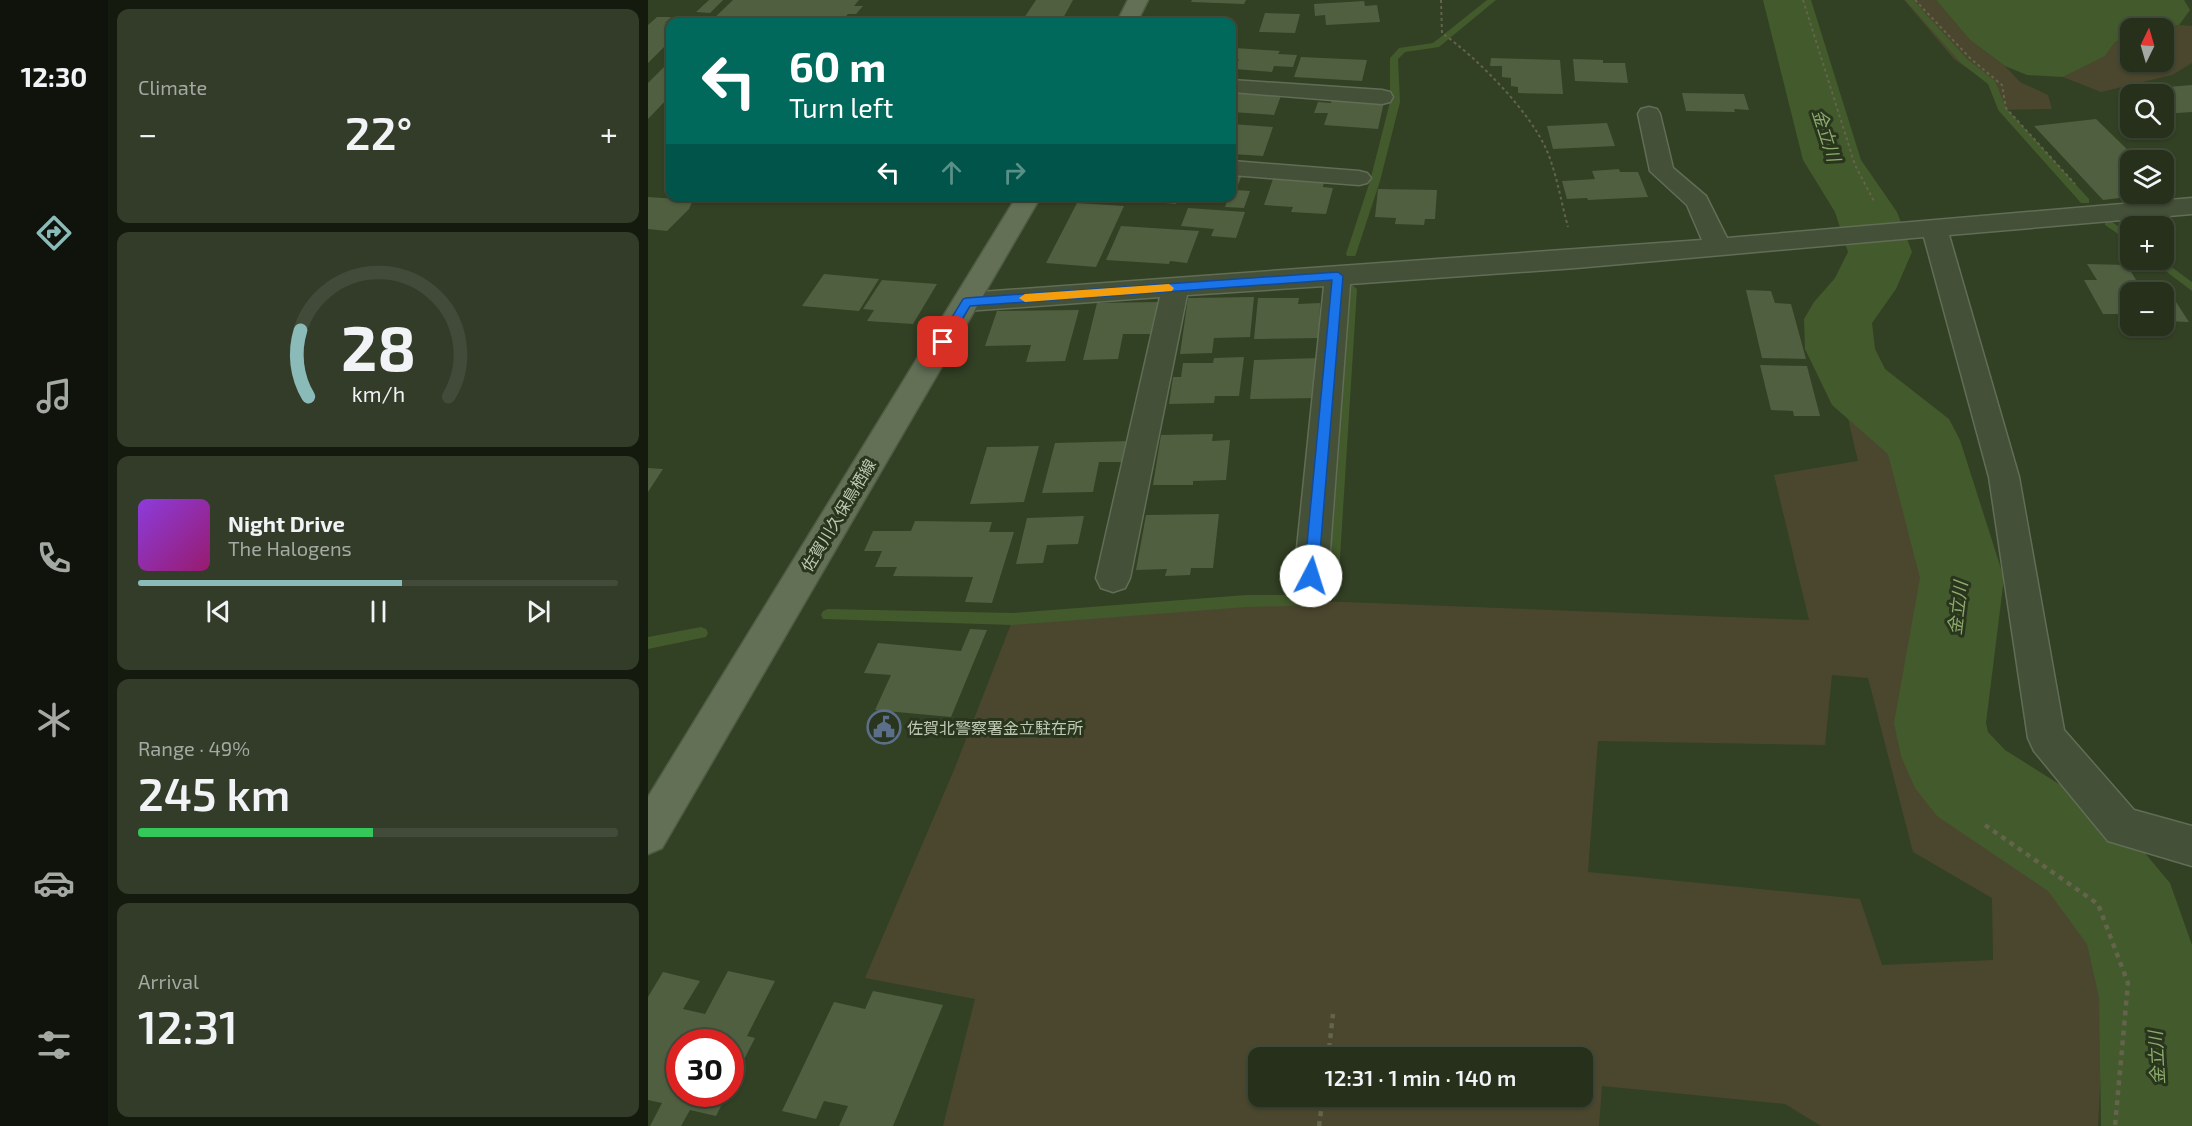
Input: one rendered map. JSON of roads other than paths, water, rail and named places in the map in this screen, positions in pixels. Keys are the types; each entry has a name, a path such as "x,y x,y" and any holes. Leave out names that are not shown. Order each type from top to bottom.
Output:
{"main road":[{"path":"1129,18 1138,0"},
{"name":"佐賀川久保鳥栖線","path":"648,834 1026,201"}],"street":[{"path":"1236,86 1383,97"},
{"path":"1649,114 1662,171 1697,201 1718,246"},
{"path":"1236,168 1359,178"},
{"path":"966,302 1576,259 2192,206"},
{"path":"1919,229 2004,477 2047,738 2122,827 2192,846"},
{"path":"1311,576 1338,276"},
{"path":"1113,578 1175,288"}],"waterway":[{"path":"1351,254 1375,181 1395,102 1394,58 1402,50 1436,45 1492,0"},
{"name":"金立川","path":"1787,0 1832,160 1866,212 1880,252 1863,289 1838,319 1840,349 1857,386 1922,440 1962,578 1940,723 1948,756 1971,783 2083,856 2133,920 2153,997 2159,1126"},
{"path":"1909,0 1964,61 1992,83 2002,109 2085,201"},
{"path":"2109,223 2120,231"},
{"path":"2169,270 2192,287"},
{"path":"828,615 1013,619 1246,601 1318,601 1331,589 1352,289"},
{"path":"648,643 701,633"}],"place":[{"name":"佐賀北警察署金立駐在所","path":"884,727"}]}
